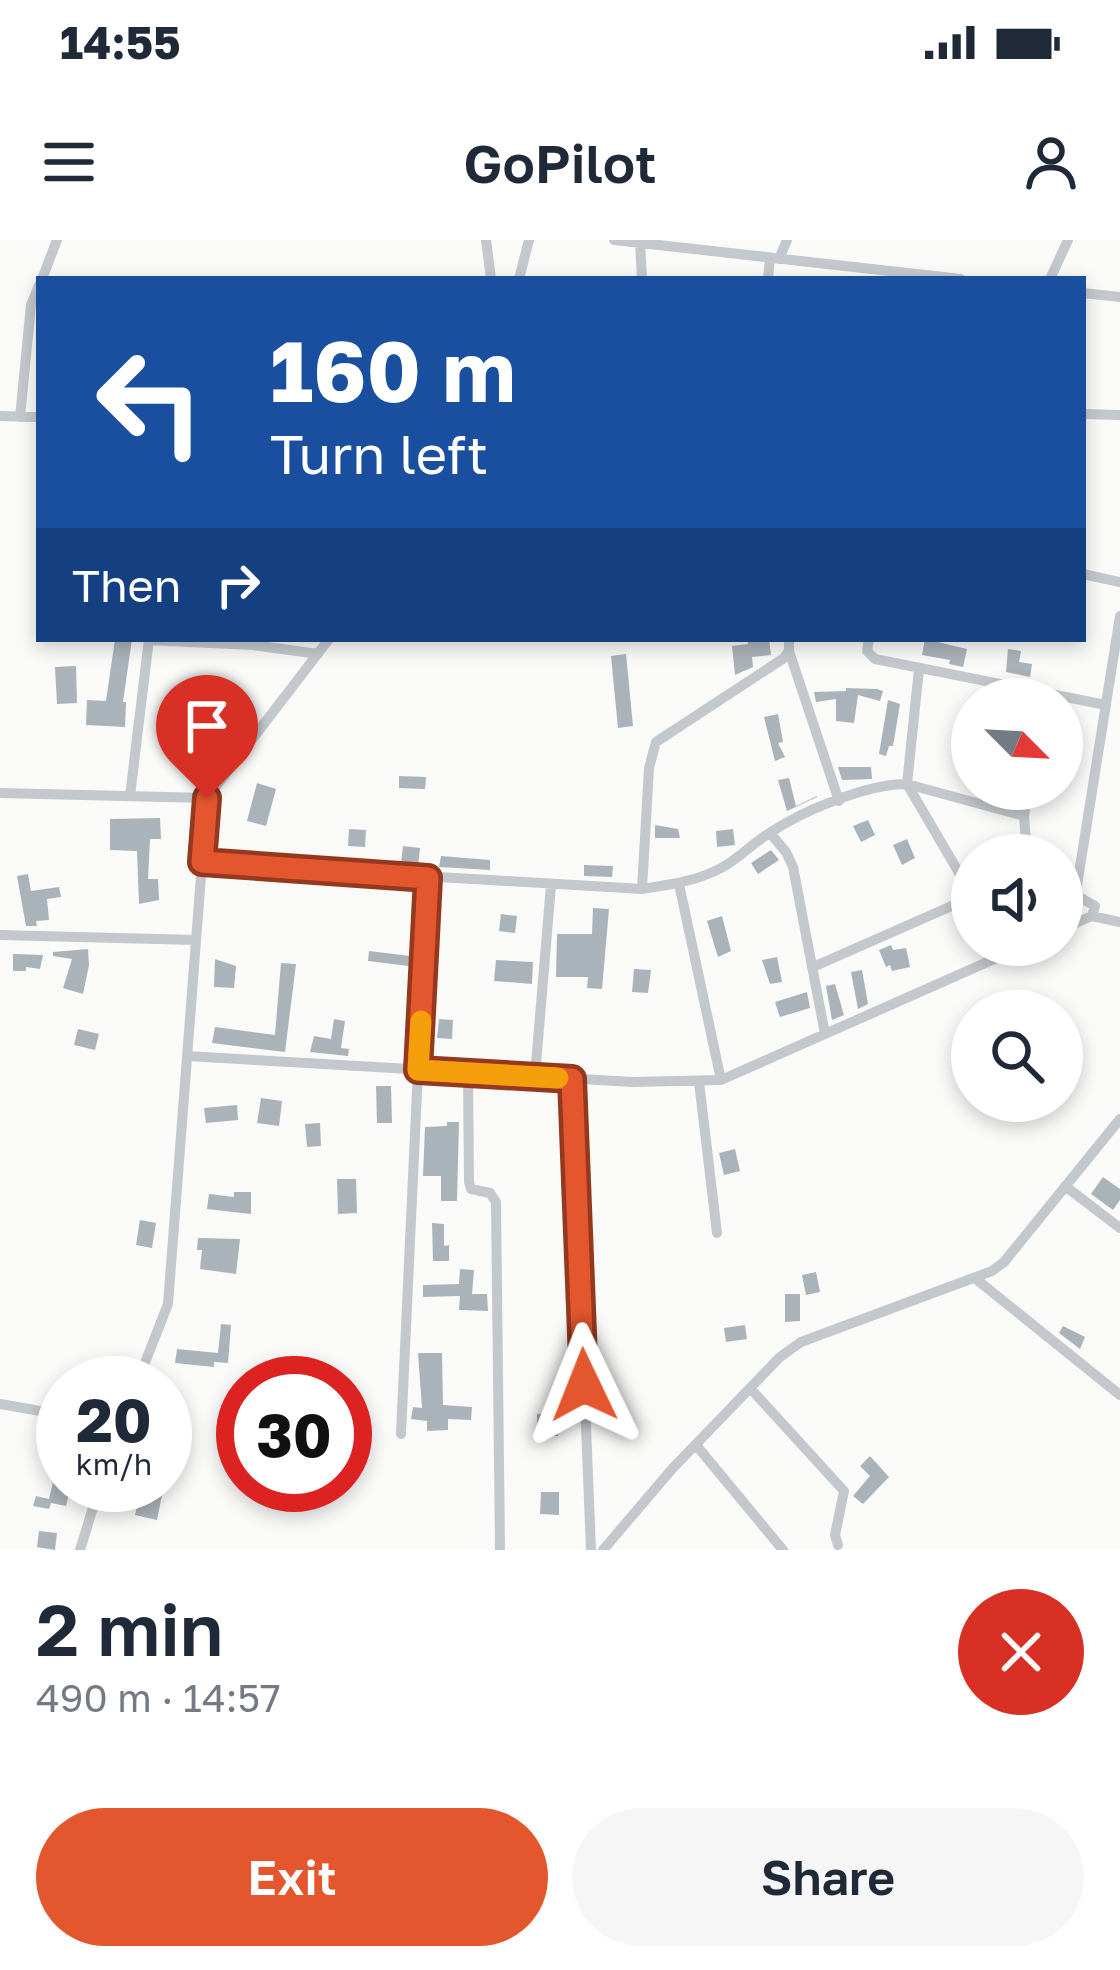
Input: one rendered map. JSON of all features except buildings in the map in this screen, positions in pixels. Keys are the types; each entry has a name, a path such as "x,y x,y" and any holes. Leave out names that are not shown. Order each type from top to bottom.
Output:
{"street":[{"path":"43,276 57,240"},
{"path":"486,240 491,276"},
{"path":"520,276 529,240"},
{"path":"614,240 900,276"},
{"path":"769,276 787,240"},
{"path":"1051,276 1068,240"},
{"path":"640,243 642,276"},
{"path":"1086,293 1120,297"},
{"path":"20,417 36,294"},
{"path":"1086,414 1120,415"},
{"path":"0,416 36,417"},
{"path":"1086,575 1120,583"},
{"path":"1083,848 1120,616"},
{"path":"130,796 148,642"},
{"path":"200,642 317,654"},
{"path":"147,1356 168,1304 207,798 327,642"},
{"path":"869,642 869,656 960,678"},
{"path":"789,645 839,801"},
{"path":"642,889 649,768 656,742 784,658 789,645"},
{"path":"919,669 907,784 951,860"},
{"path":"1083,702 1106,705"},
{"path":"202,862 642,889 680,884 720,869 770,832 890,784 907,784 1024,816"},
{"path":"0,793 207,798"},
{"path":"1025,810 1026,834"},
{"path":"770,832 793,867 825,1034"},
{"path":"401,1434 428,878"},
{"path":"680,884 721,1080"},
{"path":"536,1076 551,885"},
{"path":"1083,901 1095,906 1092,916"},
{"path":"813,967 951,905"},
{"path":"1083,920 1092,916 1120,922"},
{"path":"0,934 196,940"},
{"path":"187,1056 572,1079 721,1080 979,966"},
{"path":"468,1073 469,1182 472,1189 490,1193 496,1202 500,1550"},
{"path":"572,1079 591,1550"},
{"path":"699,1082 717,1233"},
{"path":"603,1550 750,1388 801,1342 976,1279 1004,1262 1120,1119"},
{"path":"1065,1186 1120,1228"},
{"path":"976,1279 1120,1395"},
{"path":"750,1388 844,1491 835,1535 838,1545"},
{"path":"0,1404 36,1410"},
{"path":"696,1445 783,1550"},
{"path":"80,1550 92,1512"}],"slow traffic":[{"path":"421,1021 418,1070 558,1078"}],"route":[{"path":"207,798 202,862 428,878 418,1070 572,1079 584,1385"}]}
